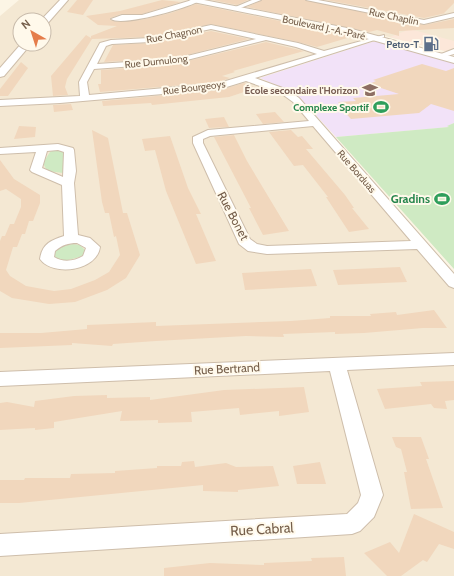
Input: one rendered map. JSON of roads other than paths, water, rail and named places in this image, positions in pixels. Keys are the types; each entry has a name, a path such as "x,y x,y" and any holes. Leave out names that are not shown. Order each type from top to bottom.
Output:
{"street":[{"path":"43,12 54,0"},
{"path":"52,13 64,0"},
{"path":"136,18 196,0"},
{"name":"Boulevard J.-A.-Paré","path":"196,0 237,7"},
{"name":"Boulevard J.-A.-Paré","path":"208,0 379,37 450,55"},
{"path":"237,7 258,0"},
{"name":"Rue Chaplin","path":"309,0 421,22 433,21 454,15"},
{"name":"Rue Chagnon","path":"85,98 83,82 103,45 111,42 150,40 210,27 298,45 325,54"},
{"name":"Rue Bourgeoys","path":"0,102 85,98 220,86 379,37"},
{"name":"Rue Dumulong","path":"92,67 175,61 266,38"},
{"path":"0,59 12,46"},
{"path":"0,74 19,52"},
{"name":"Rue Borduas","path":"247,78 288,94 454,283"},
{"name":"Rue Bonet","path":"315,123 208,133 198,137 198,143 244,241 253,248 267,250 420,245"},
{"path":"0,151 64,147 69,150 70,171 68,183 70,194 71,239"},
{"path":"43,148 36,170 68,183"},
{"name":"Rue Bertrand","path":"0,379 454,359"},
{"name":"Rue Cabral","path":"0,545 352,524 366,510 372,495 337,364"}],"place":[{"name":"Petro-T","path":"431,44"},
{"name":"École secondaire l'Horizon","path":"370,90"},
{"name":"Complexe Sportif","path":"381,107"},
{"name":"Gradins","path":"442,199"}]}
